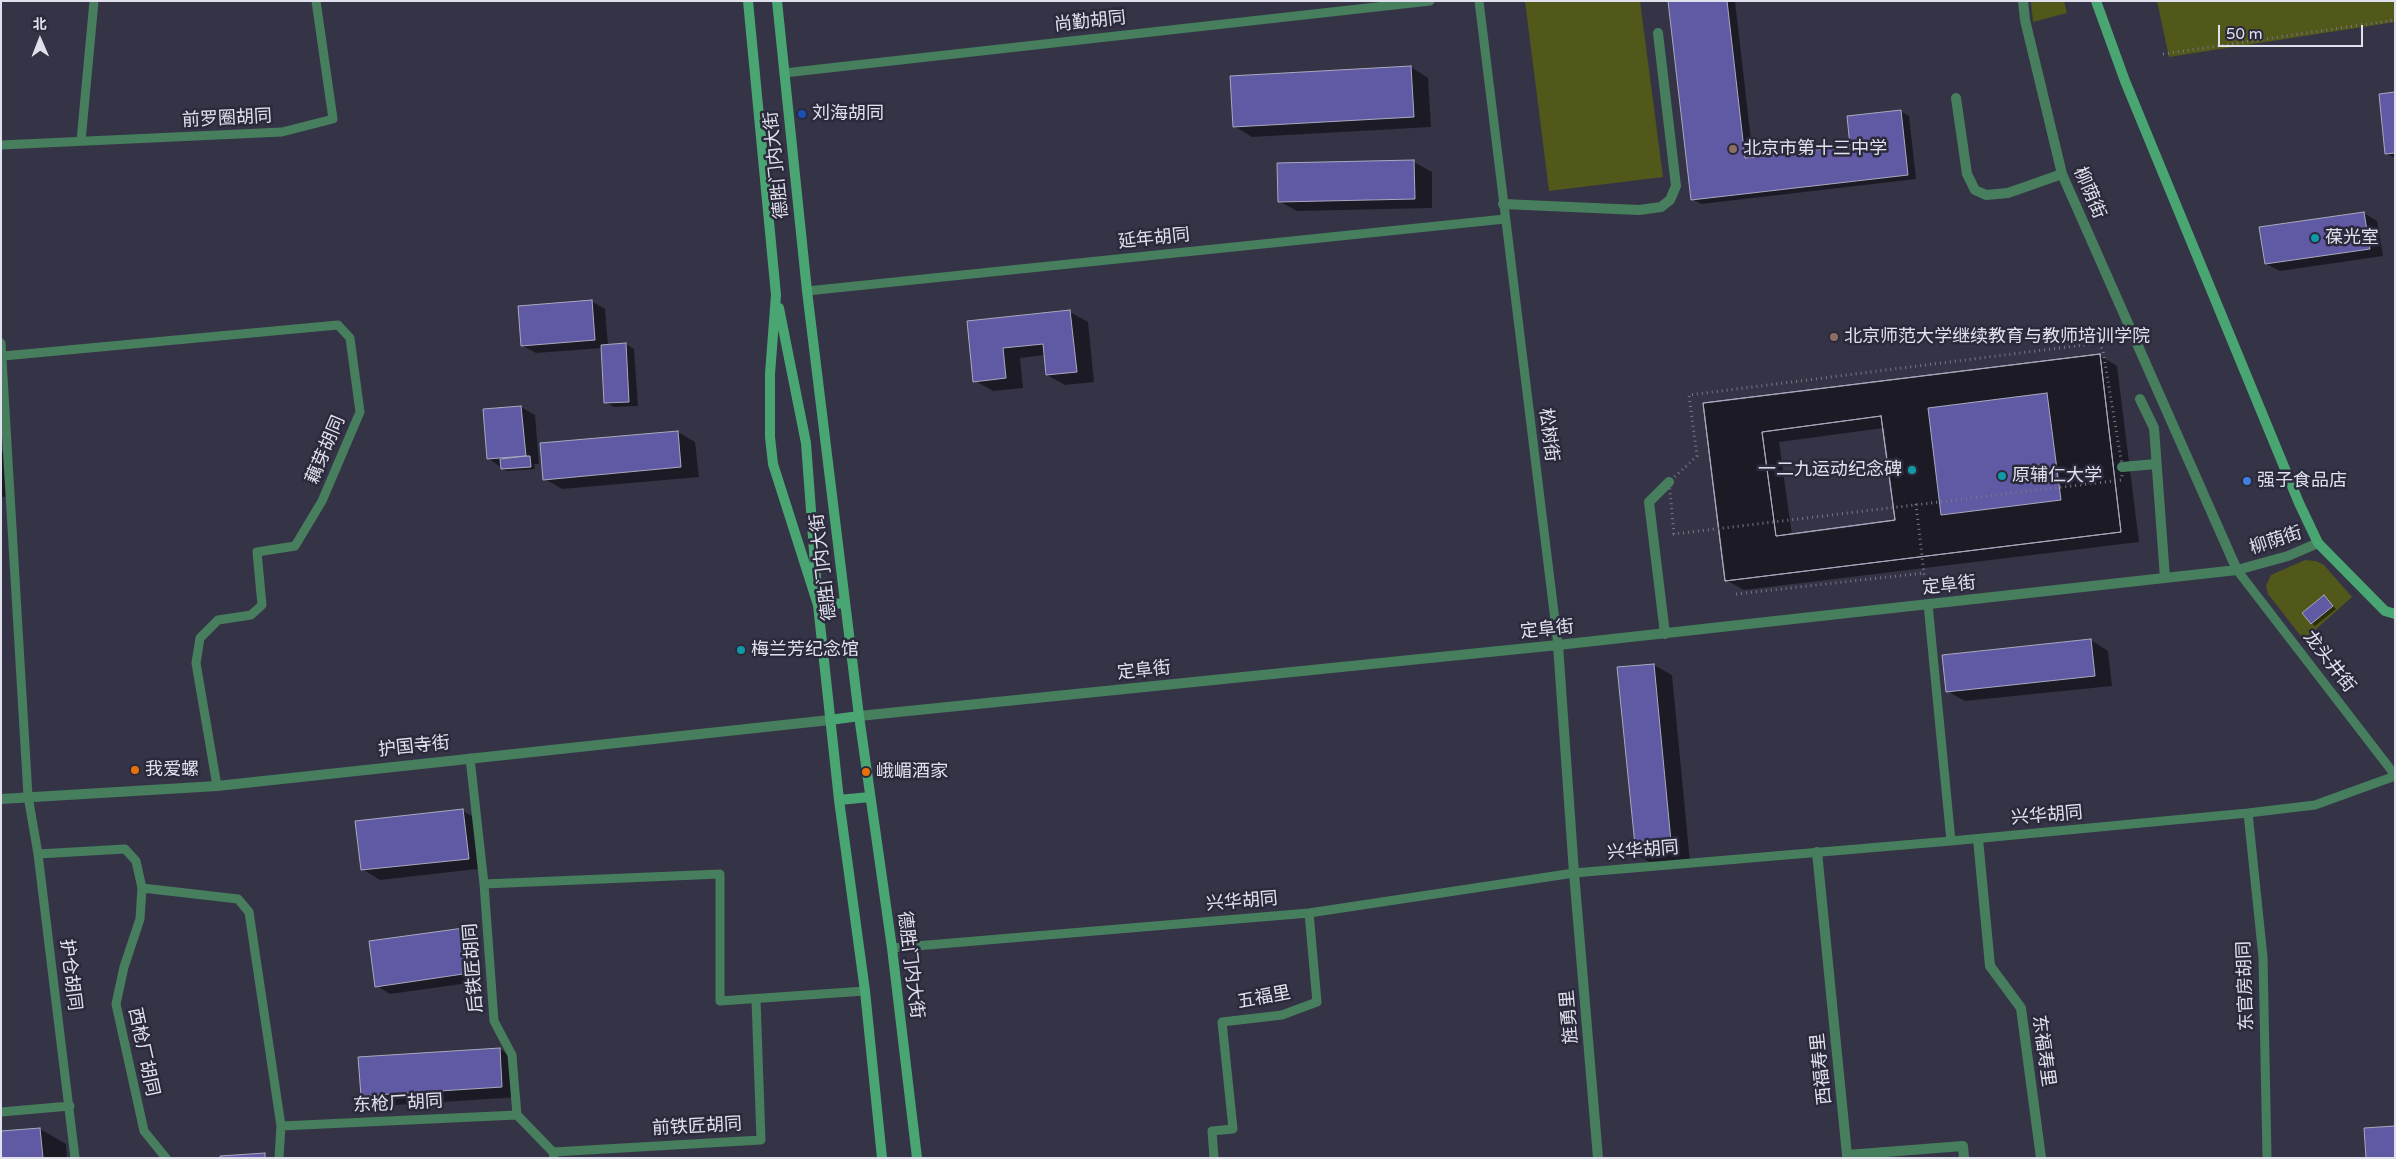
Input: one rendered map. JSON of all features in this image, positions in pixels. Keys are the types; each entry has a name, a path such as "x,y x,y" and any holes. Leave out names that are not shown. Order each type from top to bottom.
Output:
{"main road":[{"name":"德胜门内大街","path":"748,1 776,295 806,443 818,605 830,720 865,991 882,1158"},
{"name":"德胜门内大街","path":"777,1 807,292 858,716 892,948 917,1158"},
{"name":"柳荫街","path":"2096,1 2132,99 2299,503 2318,544"},
{"name":"德胜门内大街","path":"776,295 770,374 770,437 773,464 818,605"},
{"path":"2318,544 2385,611 2395,614"},
{"path":"818,605 845,603"},
{"path":"830,720 858,716"},
{"path":"840,800 870,797"}],"street":[{"name":"柳荫街","path":"2023,1 2025,20 2062,174 2238,570 2288,556 2318,544"},
{"path":"1504,204 1639,210 1661,207 1670,200 1676,186 1658,33"},
{"path":"1956,98 1967,174 1975,190 1986,195 2008,193 2062,174"},
{"path":"2140,399 2154,428 2165,578"},
{"path":"2122,468 2156,464"},
{"path":"1665,634 1649,502 1669,482"},
{"name":"定阜街","path":"858,716 1558,646 2238,570"},
{"name":"松树街","path":"1558,646 1574,873"},
{"name":"护国寺街","path":"1,799 217,786 830,720"},
{"name":"东福寿里","path":"1978,839 1990,966 2021,1008 2041,1158"},
{"name":"西福寿里","path":"1818,852 1847,1156 1963,1146 1964,1158"},
{"name":"旌勇里","path":"1574,873 1598,1158"}],"lane":[{"path":"81,142 94,1"},
{"name":"前罗圈胡同","path":"1,145 282,132 333,119 316,1"},
{"name":"尚勤胡同","path":"784,73 1430,1"},
{"name":"松树街","path":"1479,1 1558,646"},
{"name":"延年胡同","path":"807,292 1505,220"},
{"name":"藕芽胡同","path":"3,356 338,325 350,338 360,412 322,501 294,546 258,552 262,605 251,615 218,620 200,638 196,663 217,786"},
{"name":"护仓胡同","path":"1,343 28,796 38,854 75,1158"},
{"name":"龙头井街","path":"2238,570 2395,775"},
{"path":"1928,604 1951,841"},
{"name":"后铁匠胡同","path":"470,758 484,884 494,1021 512,1055 517,1115"},
{"name":"兴华胡同","path":"892,948 1309,913 1574,873 1978,839 2248,813 2315,805 2395,775"},
{"name":"东官房胡同","path":"2248,813 2263,957 2267,1158"},
{"name":"西枪厂胡同","path":"38,854 125,849 136,861 142,888 140,919 124,967 116,1004 144,1131 166,1158"},
{"path":"484,884 720,874 720,1001 865,991"},
{"path":"142,888 238,899 249,912 281,1126 279,1158"},
{"name":"五福里","path":"1214,1158 1212,1131 1232,1129 1222,1022 1282,1014 1317,1002 1309,913"},
{"name":"前铁匠胡同","path":"554,1155 761,1140 756,999"},
{"path":"1,1112 70,1106"},
{"path":"517,1115 554,1155"},
{"name":"东枪厂胡同","path":"281,1126 517,1115"}],"path":[{"path":"2163,54 2395,20"},
{"path":"2099,342 2104,352 2122,468 2121,480 1674,534 1669,482 1697,456 1689,395 2099,342"},
{"path":"1916,504 1928,604"},
{"path":"1736,594 1924,573"}],"green space":[{"path":"1525,1 1640,1 1663,177 1549,191"},
{"path":"2031,1 2064,1 2067,13 2033,22"},
{"path":"2157,1 2395,1 2395,22 2169,57"},
{"path":"2305,560 2316,561 2324,565 2352,597 2304,640 2268,594 2266,586 2271,575"}],"building":[{"path":"1668,1 1727,1 1745,158 1850,146 1847,116 1901,110 1908,175 1691,200"},
{"path":"1411,66 1414,117 1233,127 1230,76"},
{"path":"2395,92 2395,153 2385,154 2379,94"},
{"path":"1414,160 1415,199 1278,202 1277,163"},
{"name":"葆光室","path":"2364,212 2370,249 2265,264 2259,227"},
{"path":"592,300 595,340 521,346 518,306"},
{"path":"1070,310 1077,372 1046,375 1043,344 1003,348 1006,378 973,382 967,321"},
{"path":"626,343 629,402 604,403 601,345"},
{"name":"原辅仁大学","path":"2100,354 2121,532 1725,581 1703,403","holes":["1881,416 1895,520 1776,536 1762,432"]},
{"name":"原辅仁大学","path":"2100,354 2121,532 1725,581 1703,403","holes":["2047,393 2061,500 1941,515 1928,408","1881,416 1895,520 1776,536 1762,432"]},
{"path":"521,406 526,456 487,459 483,409"},
{"path":"678,431 681,467 543,480 540,443"},
{"path":"530,456 531,467 501,469 500,459"},
{"path":"2324,595 2333,606 2311,624 2302,613"},
{"path":"2091,639 2095,676 1946,692 1942,655"},
{"path":"1654,664 1672,852 1636,855 1617,667"},
{"path":"463,809 469,859 361,870 355,821"},
{"path":"464,928 470,973 375,987 369,941"},
{"path":"500,1048 502,1087 361,1096 358,1057"},
{"path":"2395,1126 2395,1158 2366,1158 2364,1128"},
{"path":"40,1128 43,1158 1,1158 1,1131"},
{"path":"265,1153 265,1158 220,1158 220,1156"}],"place":[{"name":"刘海胡同","path":"802,114"},
{"name":"北京市第十三中学","path":"1733,149"},
{"name":"葆光室","path":"2315,238"},
{"name":"北京师范大学继续教育与教师培训学院","path":"1834,337"},
{"name":"一二九运动纪念碑","path":"1912,470"},
{"name":"原辅仁大学","path":"2002,476"},
{"name":"强子食品店","path":"2247,481"},
{"name":"梅兰芳纪念馆","path":"741,650"},
{"name":"我爱螺","path":"135,770"},
{"name":"峨嵋酒家","path":"866,772"}]}
